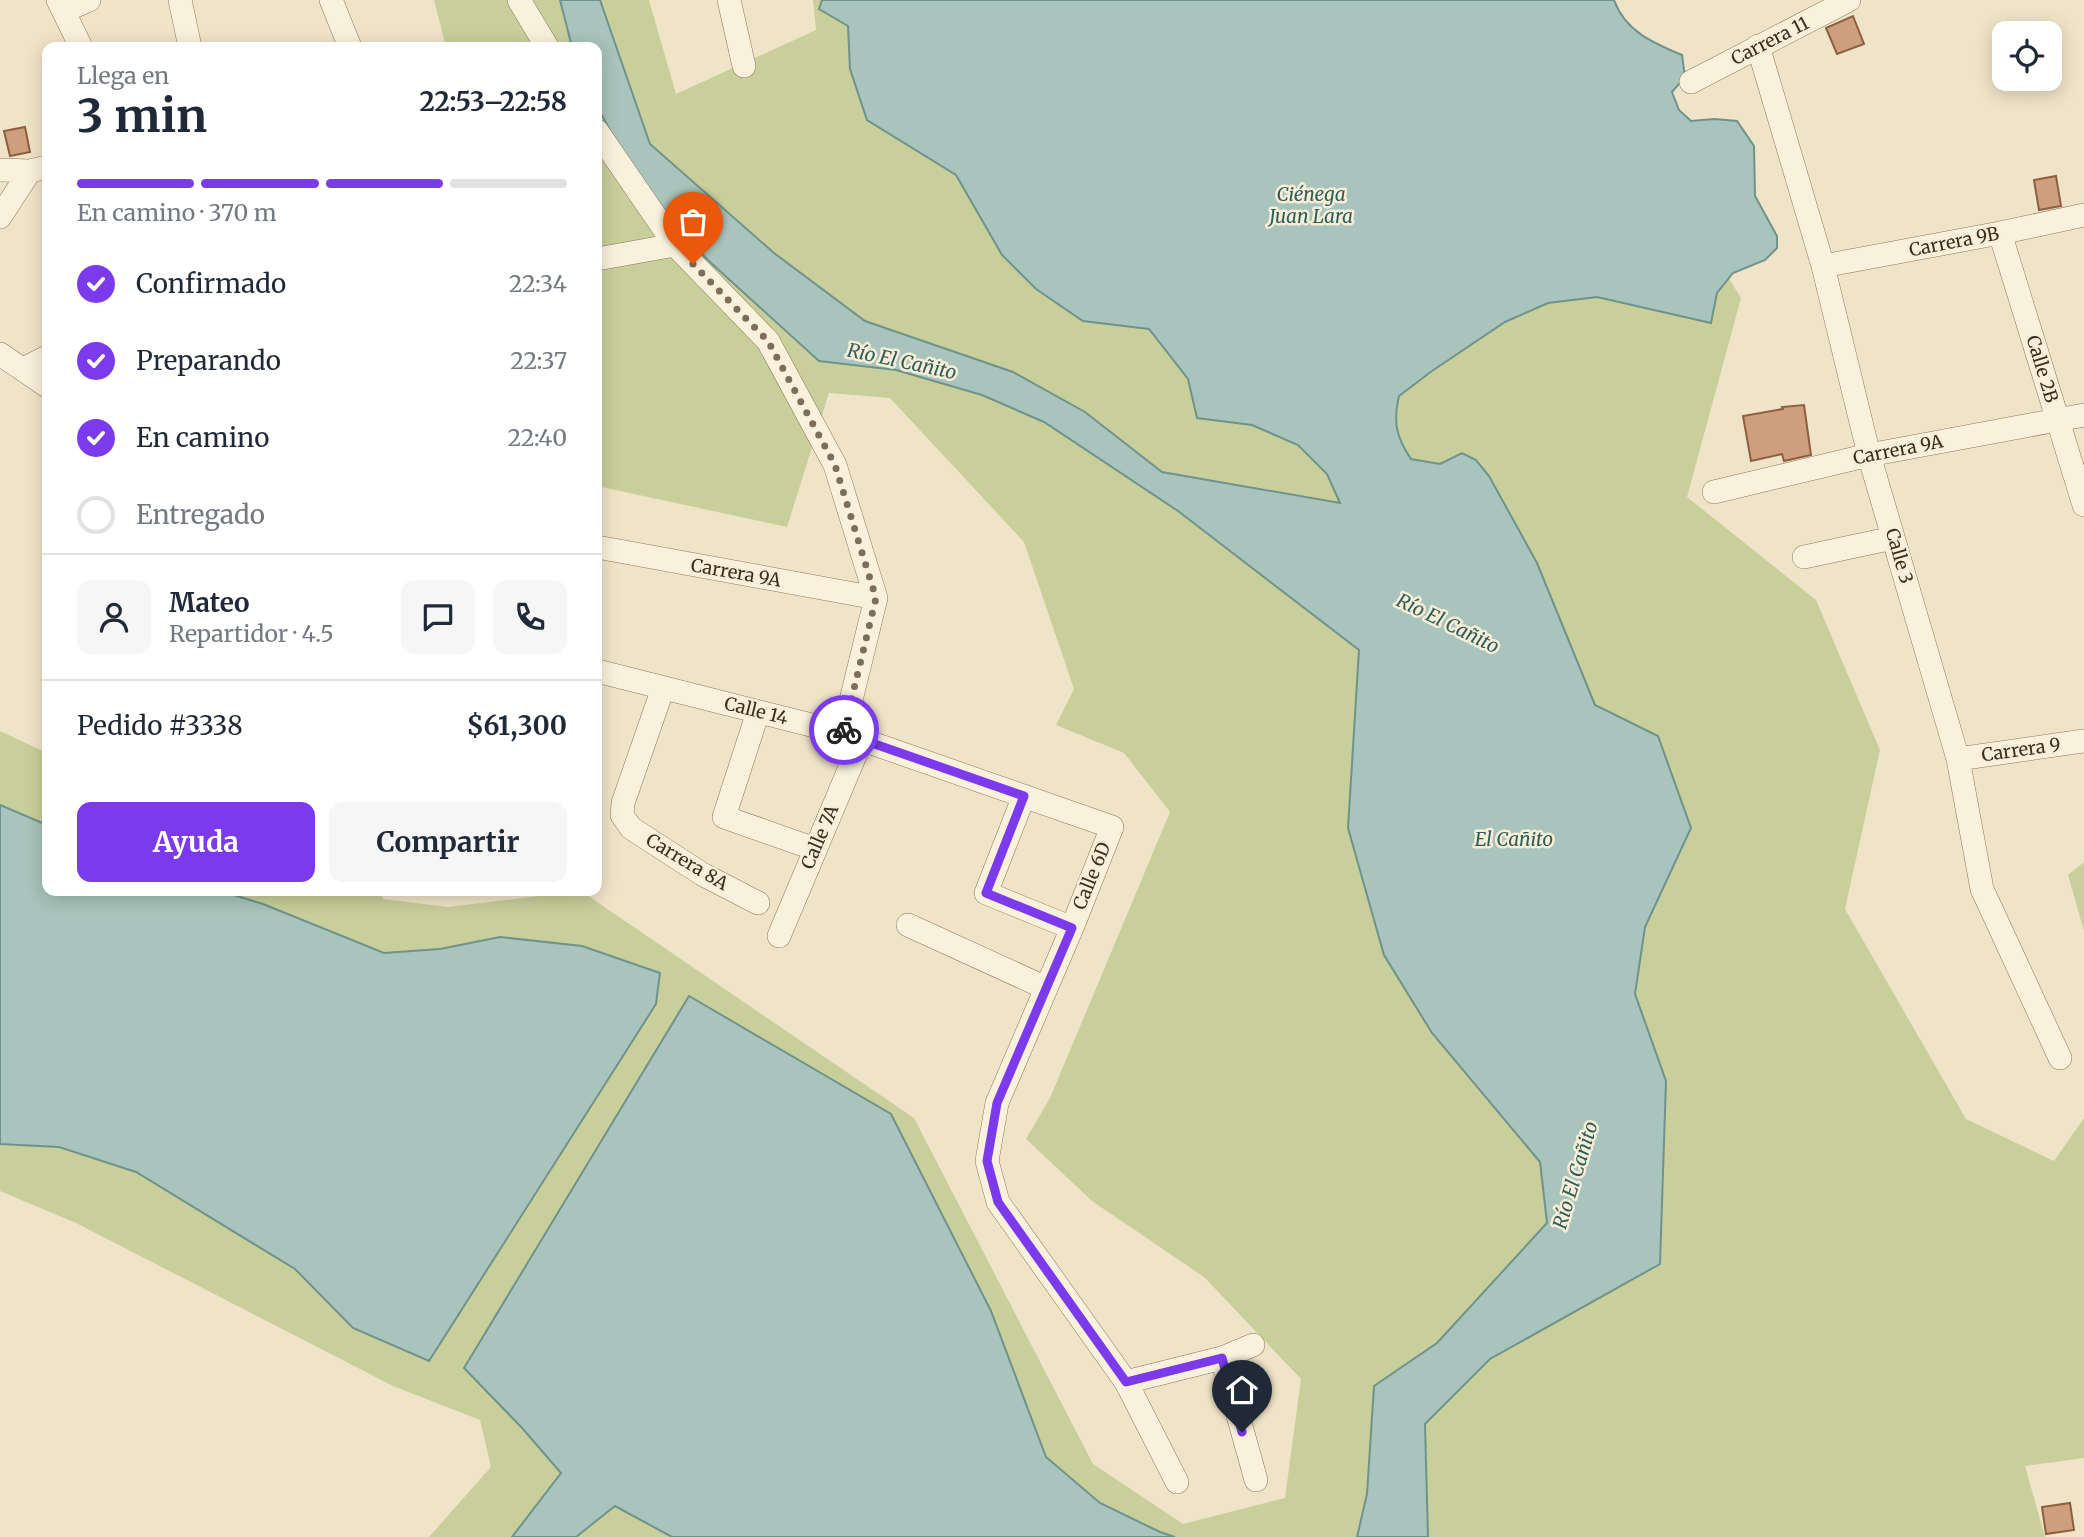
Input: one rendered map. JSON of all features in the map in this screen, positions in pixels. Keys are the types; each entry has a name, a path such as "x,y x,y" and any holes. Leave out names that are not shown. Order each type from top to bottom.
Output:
{"street":[{"path":"79,42 61,5 89,0"},
{"path":"180,0 189,42"},
{"path":"331,0 348,42"},
{"path":"519,0 544,42"},
{"path":"729,0 744,66"},
{"name":"Carrera 11","path":"1691,82 1849,0"},
{"name":"Calle 3","path":"1758,46 1823,267 1869,455 1958,759 1982,889 2060,1058"},
{"path":"602,140 675,245 768,341 835,465 876,598"},
{"path":"0,170 38,169"},
{"path":"1,215 38,169"},
{"name":"Carrera 9B","path":"1823,267 2084,215"},
{"name":"Calle 2B","path":"2000,233 2084,505"},
{"path":"602,259 675,245"},
{"path":"0,354 42,382"},
{"path":"23,369 42,360"},
{"name":"Carrera 9A","path":"1714,492 1869,455 2084,415"},
{"path":"1804,557 1893,538"},
{"name":"Carrera 9A","path":"602,548 876,598"},
{"name":"Calle 7A","path":"779,936 815,849 852,736 876,598"},
{"name":"Calle 14","path":"602,672 852,736 1112,827"},
{"name":"Carrera 8A","path":"663,688 622,815 631,828 651,841 702,874 758,903"},
{"path":"758,712 724,817 815,849"},
{"name":"Carrera 9","path":"1958,759 2084,741"},
{"path":"1024,796 986,893 1072,928"},
{"name":"Calle 6D","path":"1112,827 997,1103 987,1161 998,1202 1126,1382"},
{"path":"908,925 1046,988"},
{"path":"1177,1482 1126,1382 1222,1358 1253,1345"},
{"path":"1222,1358 1256,1480"}],"green space":[{"path":"434,0 649,0 676,94 816,30 813,0 1558,0 1741,298 1687,497 1816,600 1880,750 1845,909 1966,1119 2054,1161 2084,1118 2084,1458 2025,1466 2045,1537 429,1537 491,1467 480,1420 393,1386 76,1223 0,1191 0,731 42,751 42,896 383,896 383,899 448,907 539,896 588,896 914,1118 1093,1464 1183,1524 1285,1498 1301,1379 1204,1277 1092,1201 1026,1139 1050,1098 1170,812 1124,753 1056,725 1074,689 1024,542 890,398 829,393 787,527 602,487 602,42 445,42"},
{"path":"2084,862 2084,931 2068,875"}],"water":[{"path":"560,0 600,0 650,144 774,253 865,321 1013,372 1085,412 1162,472 1340,503 1327,474 1298,445 1252,425 1197,418 1188,379 1149,329 1083,321 1036,289 1002,255 956,175 867,120 850,69 848,26 819,9 822,0 1614,0 1625,20 1641,35 1682,55 1685,77 1672,92 1679,110 1691,121 1737,121 1754,146 1755,196 1777,236 1777,248 1765,260 1733,273 1717,293 1711,323 1597,297 1548,303 1505,322 1399,396 1397,429 1411,459 1440,464 1462,453 1476,460 1489,476 1537,563 1595,705 1658,736 1691,828 1645,927 1635,994 1666,1081 1660,1264 1490,1359 1425,1424 1428,1537 1357,1537 1367,1494 1374,1386 1437,1343 1547,1223 1540,1162 1432,1033 1384,955 1348,828 1359,650 1178,511 1044,422 982,395 896,370 819,361 710,262 669,221 635,178 602,115 602,42 571,42"},
{"path":"0,805 42,823 42,896 237,896 384,953 440,949 500,937 582,946 660,973 656,1004 429,1361 353,1328 295,1269 136,1172 59,1147 0,1144"},
{"path":"689,996 891,1114 991,1311 1046,1457 1100,1503 1175,1537 672,1537 615,1506 576,1537 512,1537 561,1473 464,1368"}],"building":[{"path":"1853,16 1864,44 1837,54 1826,28"},
{"path":"25,127 30,152 10,156 4,131"},
{"path":"2056,176 2061,206 2039,210 2034,180"},
{"path":"1804,405 1811,455 1784,461 1782,454 1751,461 1743,416"},
{"path":"2070,1503 2074,1530 2046,1534 2042,1507"}],"way so far":[{"path":"693,264 768,341 835,465 876,598 844,730"}],"route":[{"path":"844,730 843,733 1024,796 986,893 1072,928 997,1103 987,1161 998,1202 1126,1382 1222,1358 1242,1432"}],"water label":[{"name":"Ciénega Juan Lara","path":"1311,205"},
{"name":"Río El Cañito","path":"902,361"},
{"name":"Río El Cañito","path":"1448,623"},
{"name":"El Cañito","path":"1514,839"},
{"name":"Río El Cañito","path":"1575,1175"}]}
